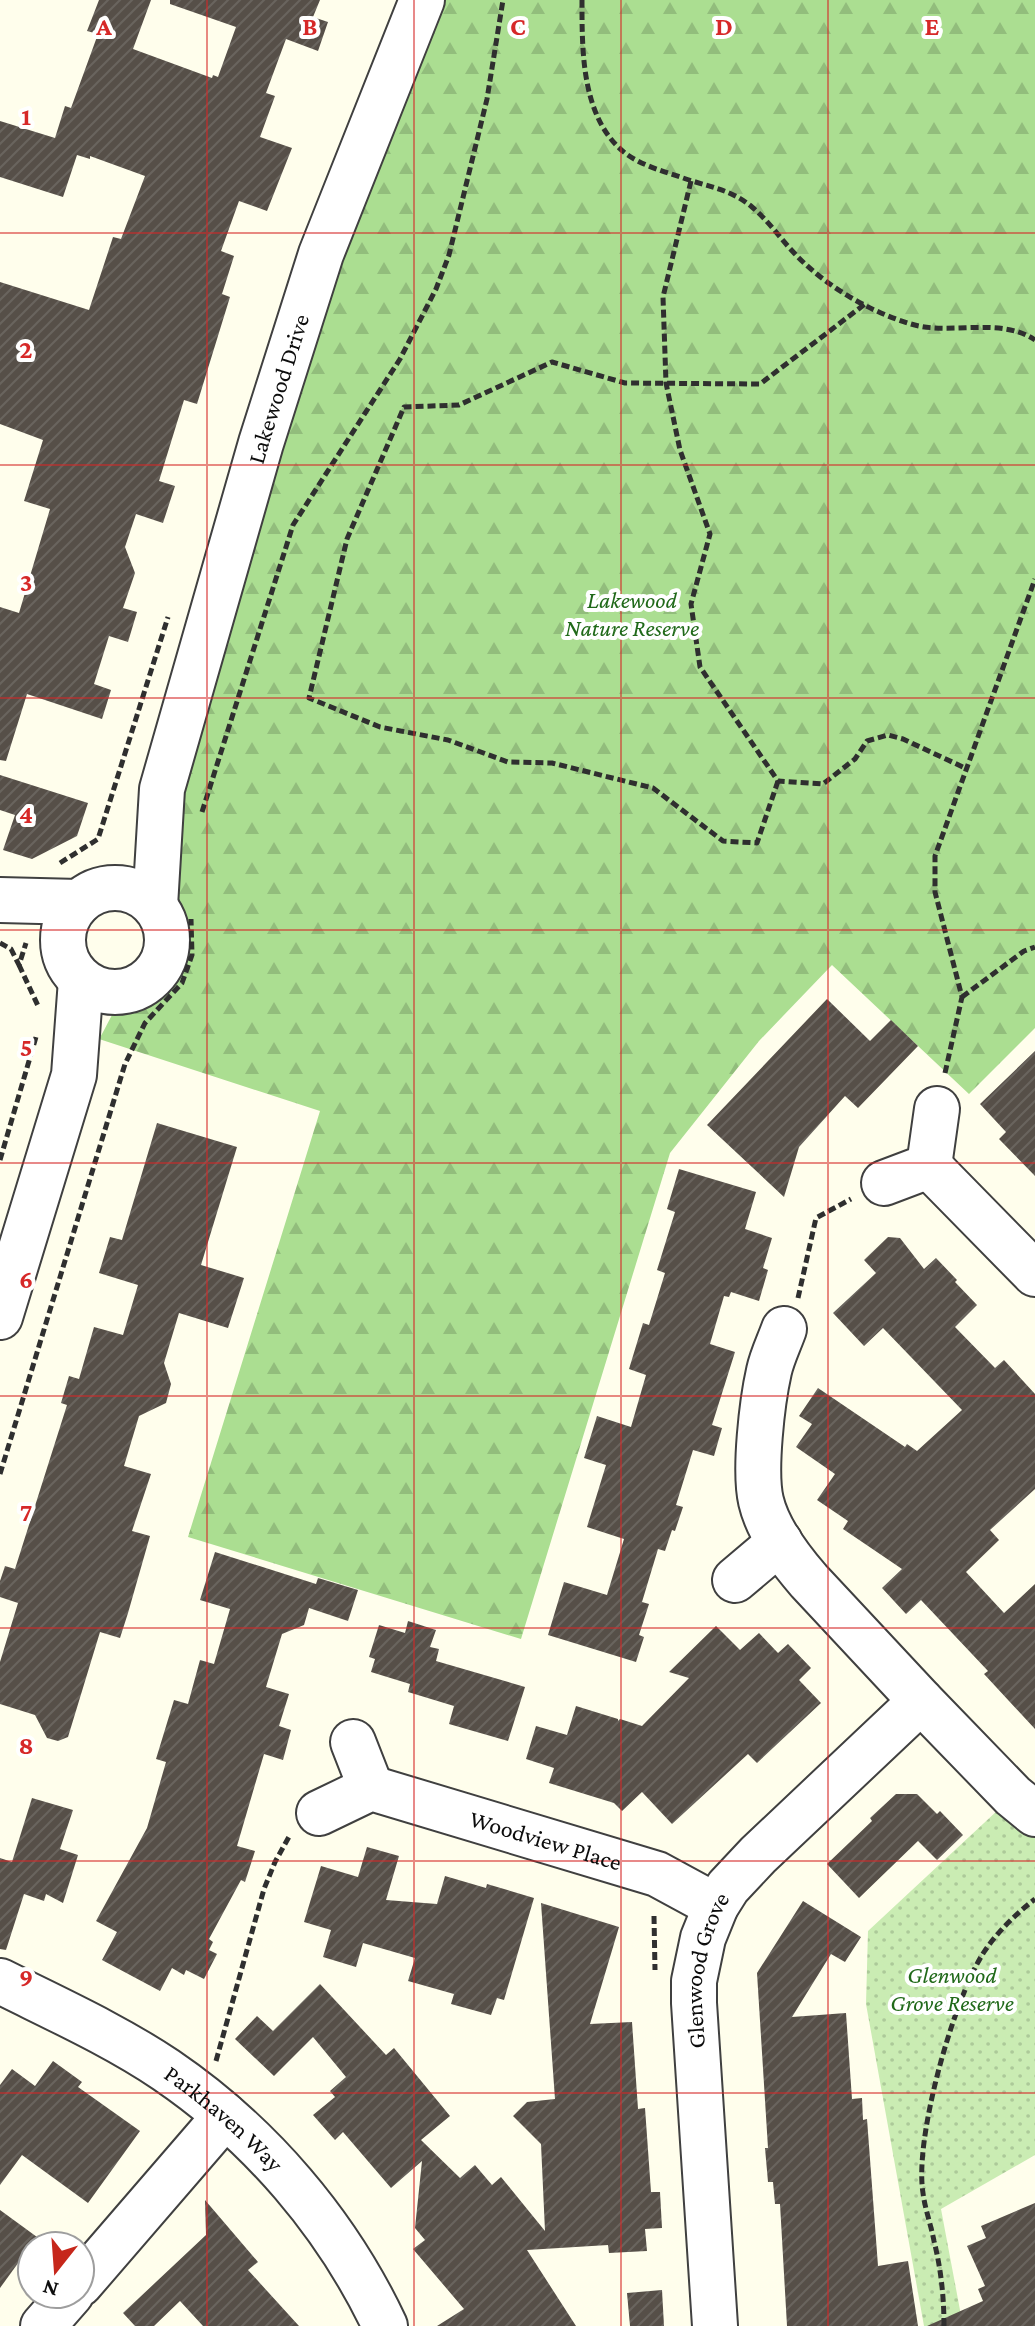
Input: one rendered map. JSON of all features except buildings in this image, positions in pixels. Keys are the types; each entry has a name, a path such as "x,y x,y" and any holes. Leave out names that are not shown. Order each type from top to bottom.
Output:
{"street":[{"name":"Lakewood Drive","path":"92,896 162,789 301,311 375,114 422,0"},
{"name":"Lakewood Drive","path":"162,789 172,907"},
{"path":"0,900 132,892 172,907 166,930 166,956 157,972 144,984 128,991 111,992 95,988 43,949"},
{"path":"43,949 92,896"},
{"path":"43,949 74,1075"},
{"path":"0,1317 74,1075 128,991"},
{"path":"929,1166 937,1109"},
{"path":"884,1183 929,1166"},
{"path":"929,1166 1035,1274"},
{"path":"784,1329 769,1370 759,1469 761,1502 780,1542 794,1564 921,1701 1013,1796 1035,1814"},
{"path":"735,1580 780,1542"},
{"name":"Glenwood Grove","path":"715,2326 694,1992 697,1959 716,1906 728,1887 921,1701"},
{"path":"319,1813 371,1788 353,1742"},
{"name":"Woodview Place","path":"371,1788 657,1874 716,1906"},
{"name":"Parkhaven Way","path":"0,1981 131,2048 197,2092 225,2116 262,2151 324,2223 353,2265 385,2326"},
{"path":"96,2265 225,2116"},
{"path":"43,2326 57,2310"}],"path":[{"path":"197,825 293,525 400,359 436,289 449,255 487,99 503,0"},
{"path":"582,0 587,81 594,109 610,137 625,153 646,165 726,190 752,207 799,258 829,284 865,304 909,324 933,329 994,328 1035,340"},
{"path":"691,181 663,297 666,383 680,450 710,534 691,604 700,667 778,781"},
{"path":"778,781 757,843 723,841 653,788 552,763 508,762 448,740 380,727 309,698 347,539 404,407 459,405 552,362 625,383 760,384 865,304"},
{"path":"937,1109 962,997 935,892 935,856 1035,579"},
{"path":"778,781 823,784 855,759 867,741 888,735 965,768"},
{"path":"0,1474 125,1064 145,1023 174,994 188,969 193,936 172,907"},
{"path":"0,943 11,949 41,1017"},
{"path":"962,997 1024,951 1035,947"},
{"path":"19,965 43,949"},
{"path":"0,1160 37,1032"},
{"path":"784,1329 796,1304 816,1218 884,1183"},
{"path":"216,2064 264,1889 275,1862 291,1833 319,1813"},
{"path":"944,2326 938,2262 923,2193 921,2162 927,2118 940,2065 974,1972 996,1937 1014,1916 1035,1899"}],"green space":[{"name":"Lakewood Nature Reserve","path":"422,0 1035,0 1035,1028 969,1094 832,965 759,1041 670,1153 521,1639 188,1537 320,1111 99,1039 121,1001 144,985 162,963 166,939 162,789"},
{"name":"Glenwood Grove Reserve","path":"1013,1796 1035,1814 1035,2155 941,2209 963,2326 924,2326 866,2004 868,1931"}]}
